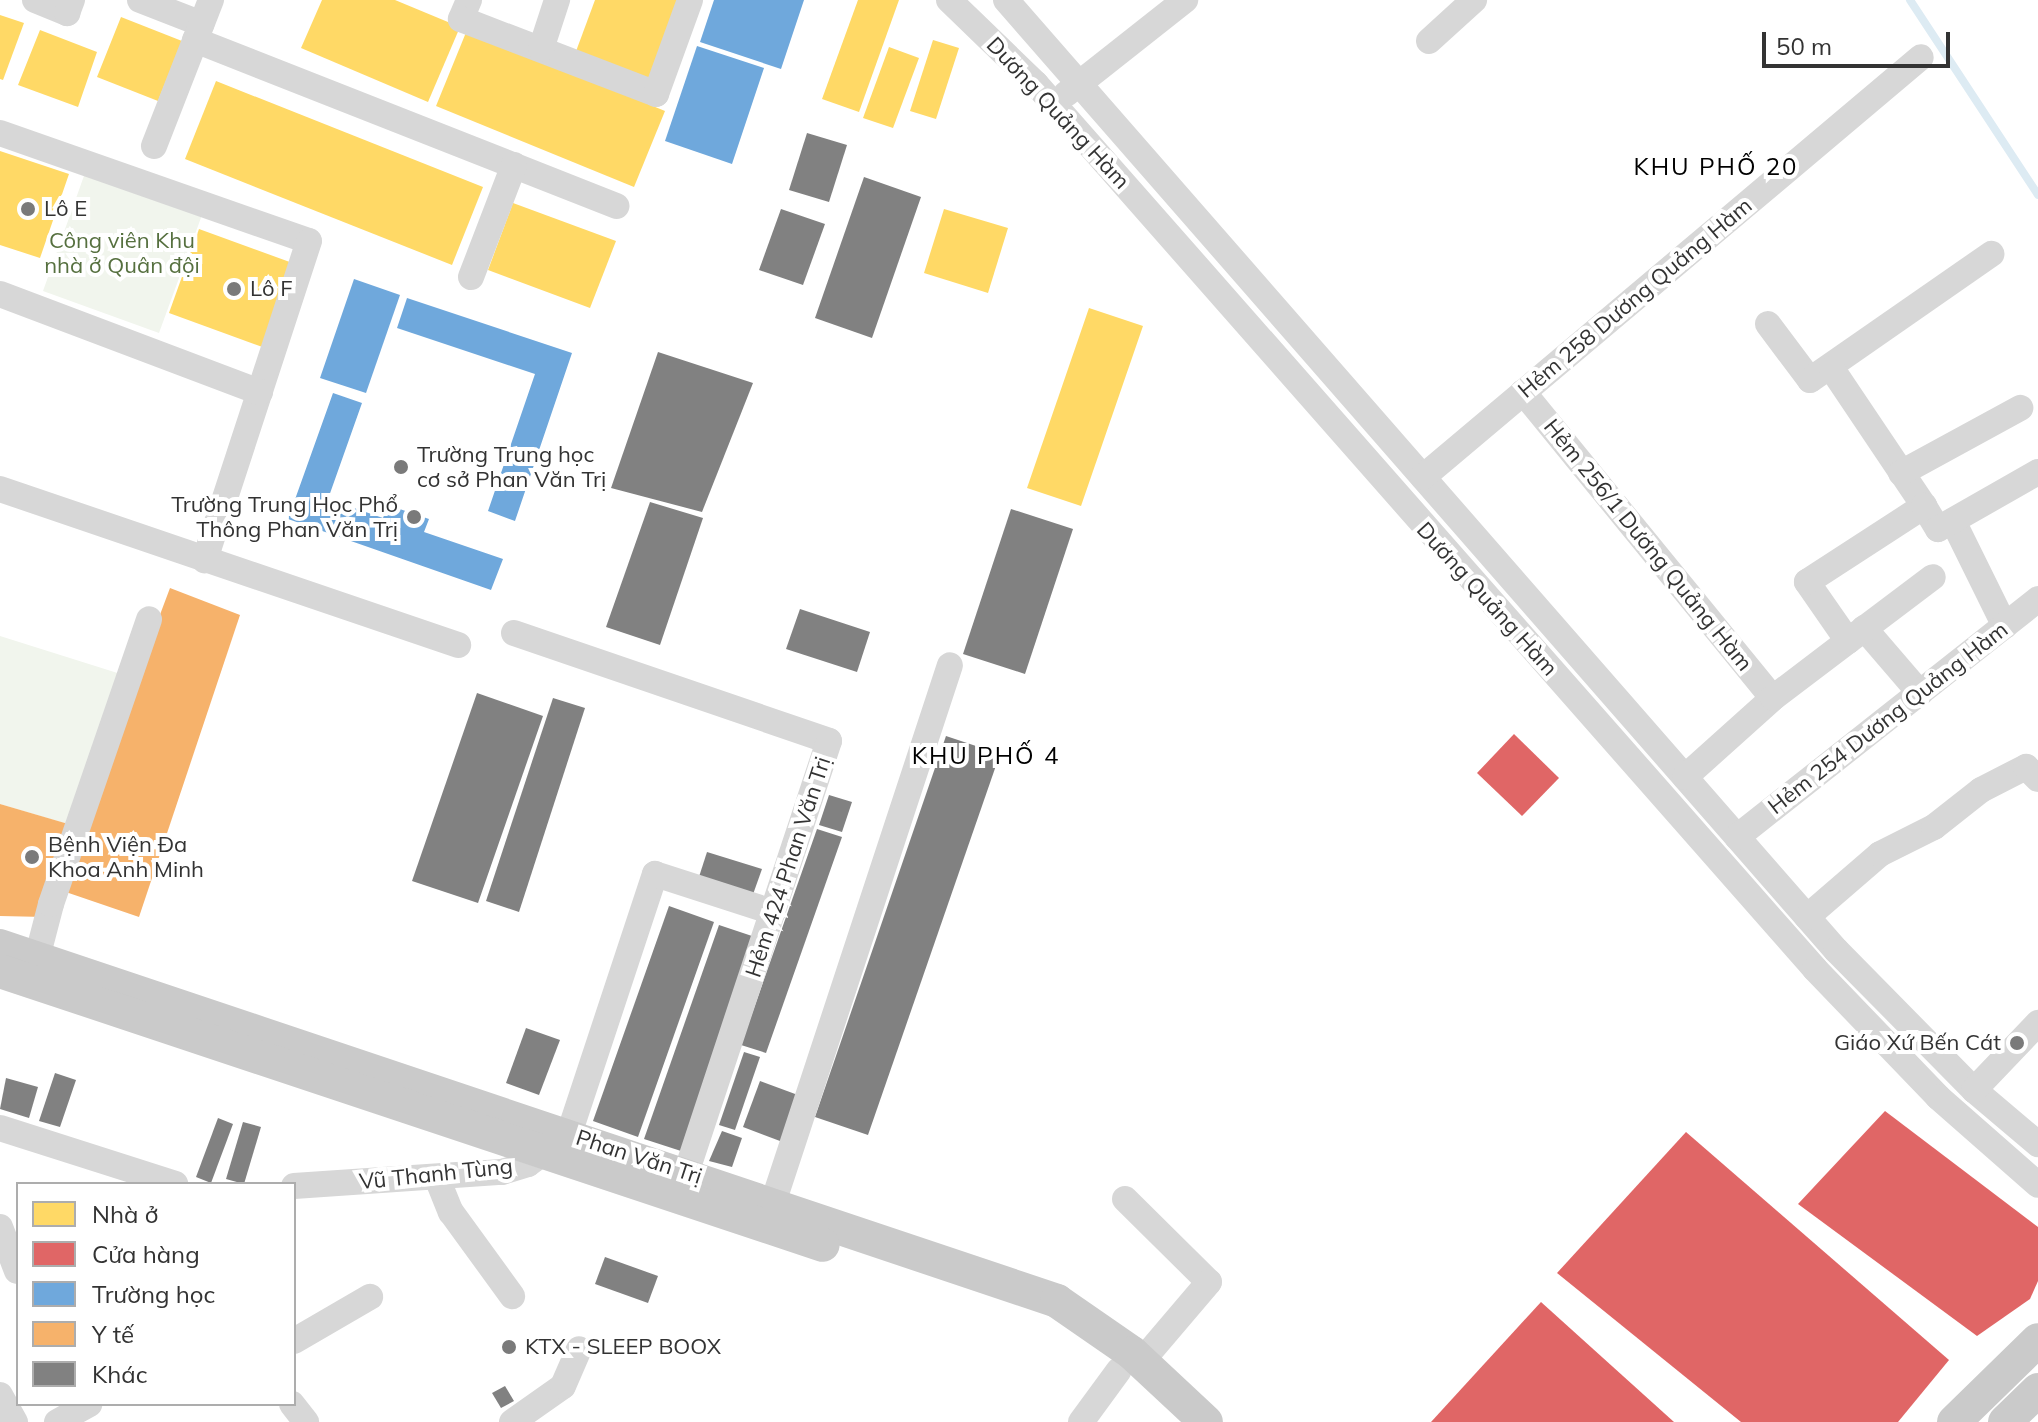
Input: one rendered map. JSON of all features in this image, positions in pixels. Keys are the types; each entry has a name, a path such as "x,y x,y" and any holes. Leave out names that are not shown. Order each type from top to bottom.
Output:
{"main road":[{"name":"Phan Văn Trị","path":"0,946 23,970 557,1143 823,1233 1057,1301 1130,1366 1206,1422"},
{"name":"Phan Văn Trị","path":"557,1143 686,1173 773,1203 823,1233"},
{"path":"1954,1422 2038,1340"},
{"name":"Phan Văn Trị","path":"1130,1366 1176,1422"},
{"path":"2005,1422 2038,1390"}],"street":[{"path":"35,0 67,13 72,0"},
{"path":"140,0 202,21 514,165 617,206"},
{"path":"469,0 461,19 656,94 690,0"},
{"path":"541,49 557,0"},
{"name":"Dương Quảng Hàm","path":"949,0 1054,104 1815,969 1938,1097 2038,1185"},
{"name":"Dương Quảng Hàm","path":"1006,0 1807,917 1974,1090 2038,1144"},
{"path":"1054,104 1185,0"},
{"path":"1429,41 1459,5"},
{"path":"154,146 202,21"},
{"name":"Hẻm 258 Dương Quảng Hàm","path":"1423,477 1921,57"},
{"path":"0,133 309,241 205,560"},
{"path":"471,277 514,165"},
{"path":"1768,324 1810,380 1832,369 1991,254"},
{"path":"0,294 260,392"},
{"path":"1832,369 1938,529 2038,472"},
{"name":"Hẻm 256/1 Dương Quảng Hàm","path":"1523,392 1773,698"},
{"path":"1901,473 2020,408"},
{"path":"0,489 458,645"},
{"path":"1920,693 1856,634 1807,582 1924,506"},
{"path":"1953,521 2005,626"},
{"path":"1685,777 1773,698 1933,577"},
{"name":"Hẻm 254 Dương Quảng Hàm","path":"1737,837 2038,599"},
{"path":"23,970 149,619"},
{"name":"Hẻm 424 Phan Văn Trị","path":"514,633 829,741 686,1173"},
{"path":"773,1203 950,665"},
{"path":"1807,917 1880,854 1934,827 1981,790 2026,767 2038,779"},
{"path":"557,1143 655,874 773,912"},
{"path":"1974,1090 2038,1023"},
{"path":"0,1128 169,1182"},
{"name":"Vũ Thanh Tùng","path":"296,1186 502,1172 557,1143"},
{"path":"437,1178 451,1212 512,1296"},
{"path":"1081,1422 1209,1282 1125,1199"},
{"path":"0,1227 12,1274"},
{"path":"296,1340 370,1297"},
{"path":"512,1422 563,1386 579,1349"},
{"path":"0,1395 15,1422"},
{"path":"57,1422 82,1406"},
{"path":"294,1406 306,1422"}],"green space":[{"name":"Công viên Khu nhà ở Quân đội","path":"85,173 202,215 159,333 43,291"},
{"path":"0,636 127,676 74,826 0,804"}],"building: Nhà ở":[{"path":"322,0 395,0 460,27 428,102 301,48"},
{"path":"595,0 680,0 650,82 575,54"},
{"path":"858,0 899,0 859,112 822,99"},
{"path":"0,15 24,23 3,80 0,79"},
{"path":"121,17 182,41 158,101 97,77"},
{"path":"40,30 97,52 78,107 18,85"},
{"path":"467,30 665,111 634,187 436,106"},
{"path":"933,40 959,48 936,119 910,111"},
{"path":"889,47 919,58 893,128 863,118"},
{"path":"216,81 483,187 452,265 185,159"},
{"name":"Lô E","path":"0,151 69,174 40,258 0,245"},
{"path":"513,203 616,241 590,308 488,270"},
{"path":"944,209 1008,228 988,293 924,273"},
{"name":"Lô F","path":"199,229 298,265 268,349 169,313"},
{"path":"1089,308 1143,326 1081,506 1027,488"}],"building: Cửa hàng":[{"path":"1514,734 1559,778 1522,816 1477,773"},
{"path":"1885,1111 2038,1227 2038,1281 2030,1299 1977,1336 1798,1204"},
{"path":"1686,1132 1949,1360 1898,1422 1741,1422 1557,1273"},
{"path":"1541,1302 1674,1422 1431,1422"}],"building: Trường học":[{"path":"714,0 804,0 781,69 700,42"},
{"path":"697,46 764,68 732,164 665,141"},
{"path":"354,279 400,295 366,393 320,378"},
{"path":"407,298 572,353 515,521 488,511 535,374 397,328"},
{"path":"333,393 362,403 328,499 383,518 388,505 429,519 424,532 503,559 491,590 288,519"}],"building: Y tế":[{"path":"170,588 240,615 139,917 57,889"},
{"name":"Bệnh Viện Đa Khoa Anh Minh","path":"0,804 75,826 45,917 0,916"}],"building: Khác":[{"path":"807,133 847,145 829,202 789,190"},
{"path":"864,177 921,197 872,338 815,318"},
{"path":"781,209 825,224 803,285 759,270"},
{"path":"658,352 753,383 702,512 611,488"},
{"path":"650,502 703,518 660,645 606,627"},
{"path":"1011,509 1073,529 1025,674 963,654"},
{"path":"800,609 870,632 857,672 786,649"},
{"path":"477,693 543,716 478,903 412,881"},
{"path":"553,698 585,708 519,912 486,901"},
{"path":"946,736 1000,754 868,1135 815,1117"},
{"path":"829,795 852,802 842,832 819,825"},
{"path":"817,829 842,837 766,1053 741,1045"},
{"path":"707,852 762,869 751,900 697,883"},
{"path":"669,906 714,922 638,1137 593,1121"},
{"path":"719,925 755,937 681,1151 644,1139"},
{"path":"526,1028 560,1040 539,1095 506,1083"},
{"path":"744,1052 760,1057 735,1130 719,1125"},
{"path":"55,1073 76,1080 60,1127 39,1121"},
{"path":"6,1078 38,1087 29,1118 0,1109"},
{"path":"760,1081 806,1098 788,1144 743,1127"},
{"path":"218,1118 233,1124 211,1182 196,1177"},
{"path":"243,1122 261,1127 245,1182 226,1179"},
{"path":"722,1131 742,1138 732,1167 709,1161"},
{"path":"605,1257 658,1276 648,1303 595,1284"},
{"path":"505,1386 514,1401 501,1408 492,1393"}],"waterway":[{"path":"1910,0 2038,195"}],"place":[{"name":"Lô E","path":"28,209"},
{"name":"Lô F","path":"234,289"},
{"name":"Trường Trung học cơ sở Phan Văn Trị","path":"401,467"},
{"name":"Trường Trung Học Phổ Thông Phan Văn Trị","path":"414,517"},
{"name":"Bệnh Viện Đa Khoa Anh Minh","path":"32,857"},
{"name":"Giáo Xứ Bến Cát","path":"2017,1043"},
{"name":"KTX - SLEEP BOOX","path":"509,1347"}],"district":[{"name":"KHU PHỐ 20","path":"1716,167"},
{"name":"KHU PHỐ 4","path":"986,756"}]}
